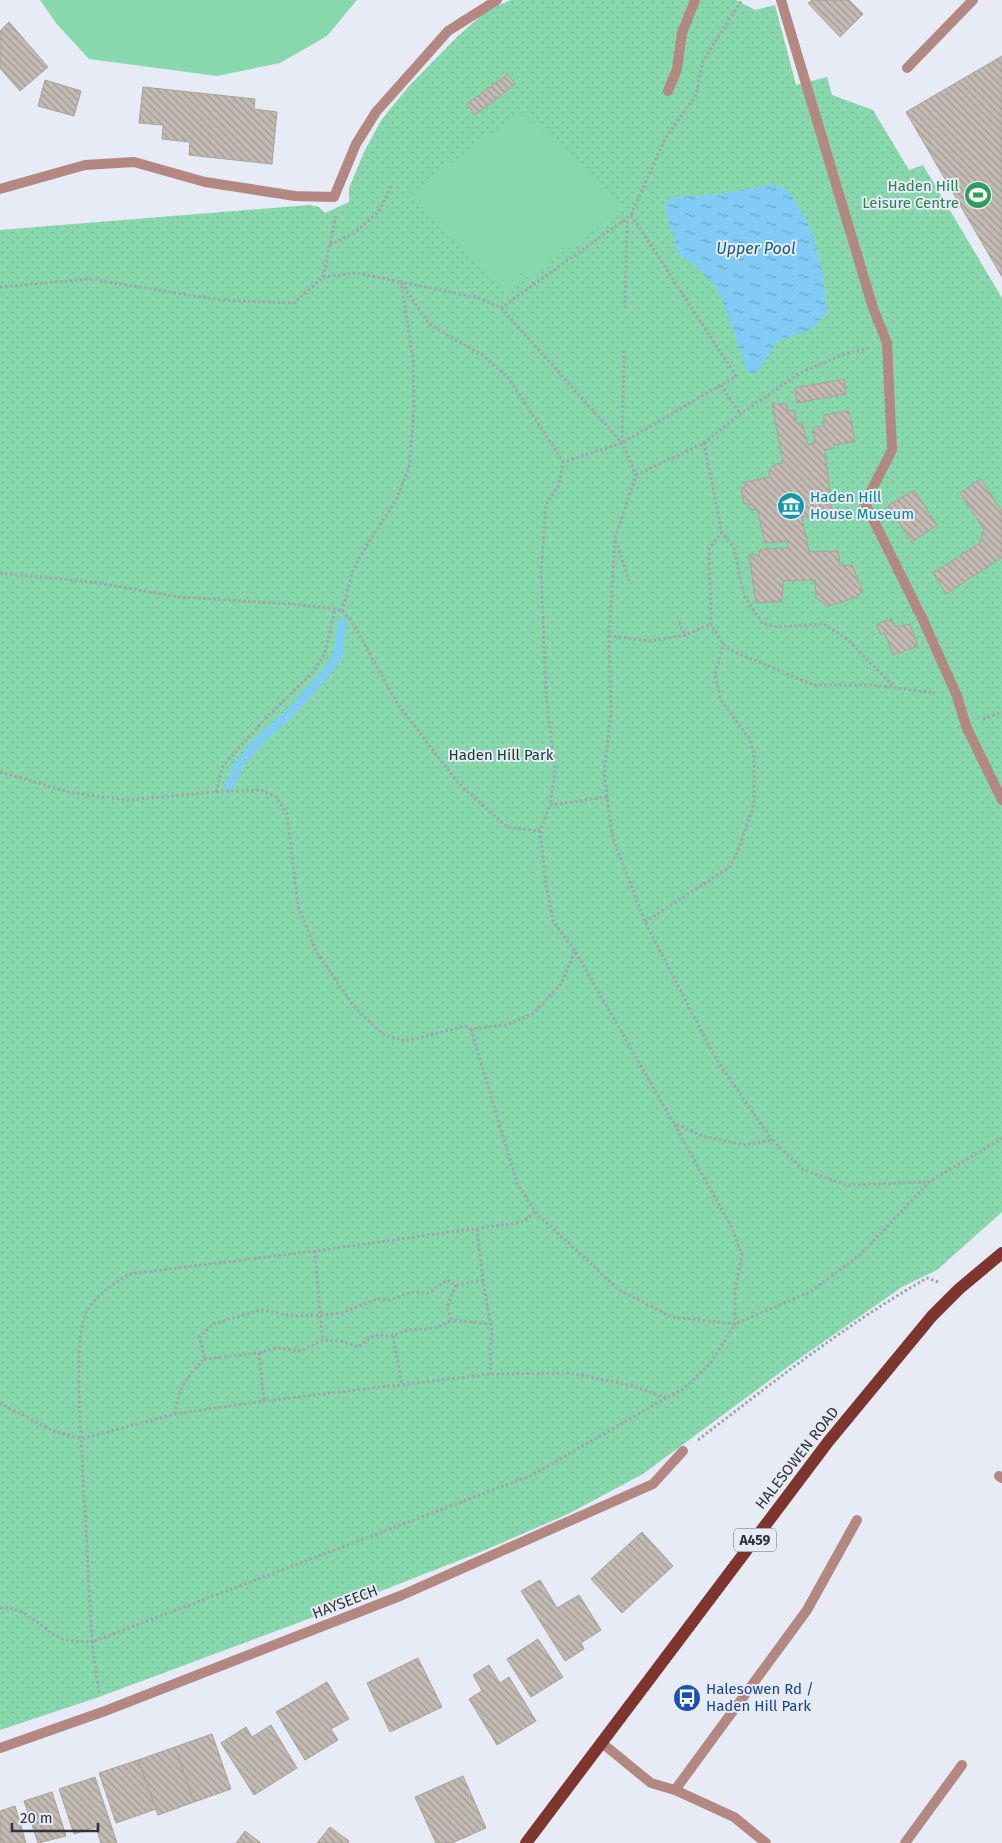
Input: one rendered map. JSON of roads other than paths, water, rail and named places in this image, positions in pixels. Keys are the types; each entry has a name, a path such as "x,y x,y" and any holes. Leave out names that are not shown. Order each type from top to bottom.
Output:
{"main road":[{"name":"HALESOWEN ROAD","path":"526,1843 828,1442 932,1316 959,1289 1002,1252"}],"street":[{"path":"0,189 85,165 134,162 206,182 295,196 334,198 356,144 376,112 448,30 497,0"},
{"path":"668,91 677,69 682,33 695,0"},
{"path":"781,0 873,308 887,343 892,450 865,504 923,620 957,696 966,726 1002,800"},
{"path":"907,68 973,0"},
{"name":"HAYSEECH","path":"0,1748 105,1711 400,1596 654,1484 683,1452"},
{"path":"675,1790 807,1610 857,1520"},
{"path":"602,1743 651,1783 675,1790 734,1817 766,1843"},
{"path":"904,1843 962,1764"}],"water":[{"name":"Upper Pool","path":"775,184 791,193 812,231 822,270 827,312 812,329 777,342 756,373 748,373 721,296 696,266 680,255 675,247 675,238 668,221 665,203 673,197 714,195"}],"waterway":[{"path":"229,787 237,767 260,740 292,711 325,674 338,656 342,623"}],"place":[{"name":"Haden Hill Leisure Centre","path":"978,195"},
{"name":"Haden Hill House Museum","path":"791,506"},
{"name":"Halesowen Rd / Haden Hill Park","path":"687,1698"}],"park label":[{"name":"Haden Hill Park","path":"501,755"}]}
